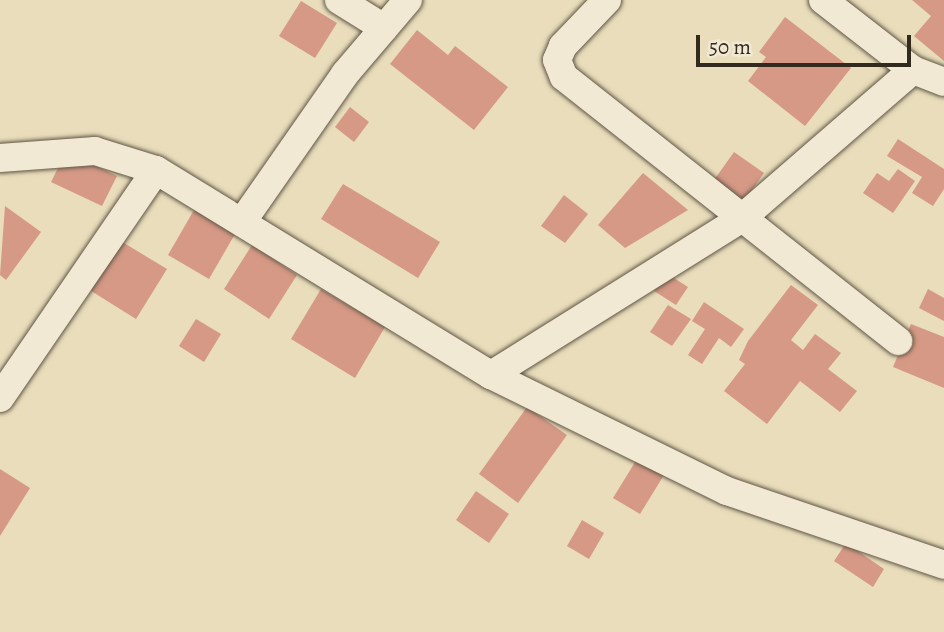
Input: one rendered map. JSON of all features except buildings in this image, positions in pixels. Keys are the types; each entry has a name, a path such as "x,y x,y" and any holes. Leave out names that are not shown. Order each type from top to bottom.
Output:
{"street":[{"path":"339,0 384,28"},
{"path":"244,219 384,28 408,0"},
{"path":"607,0 563,46 557,60 564,77 898,341"},
{"path":"822,0 913,70 944,82"},
{"path":"491,375 742,218 913,70"},
{"path":"0,158 95,151 156,170 244,219 491,375 727,491 944,565"},
{"path":"0,398 156,170"}]}
